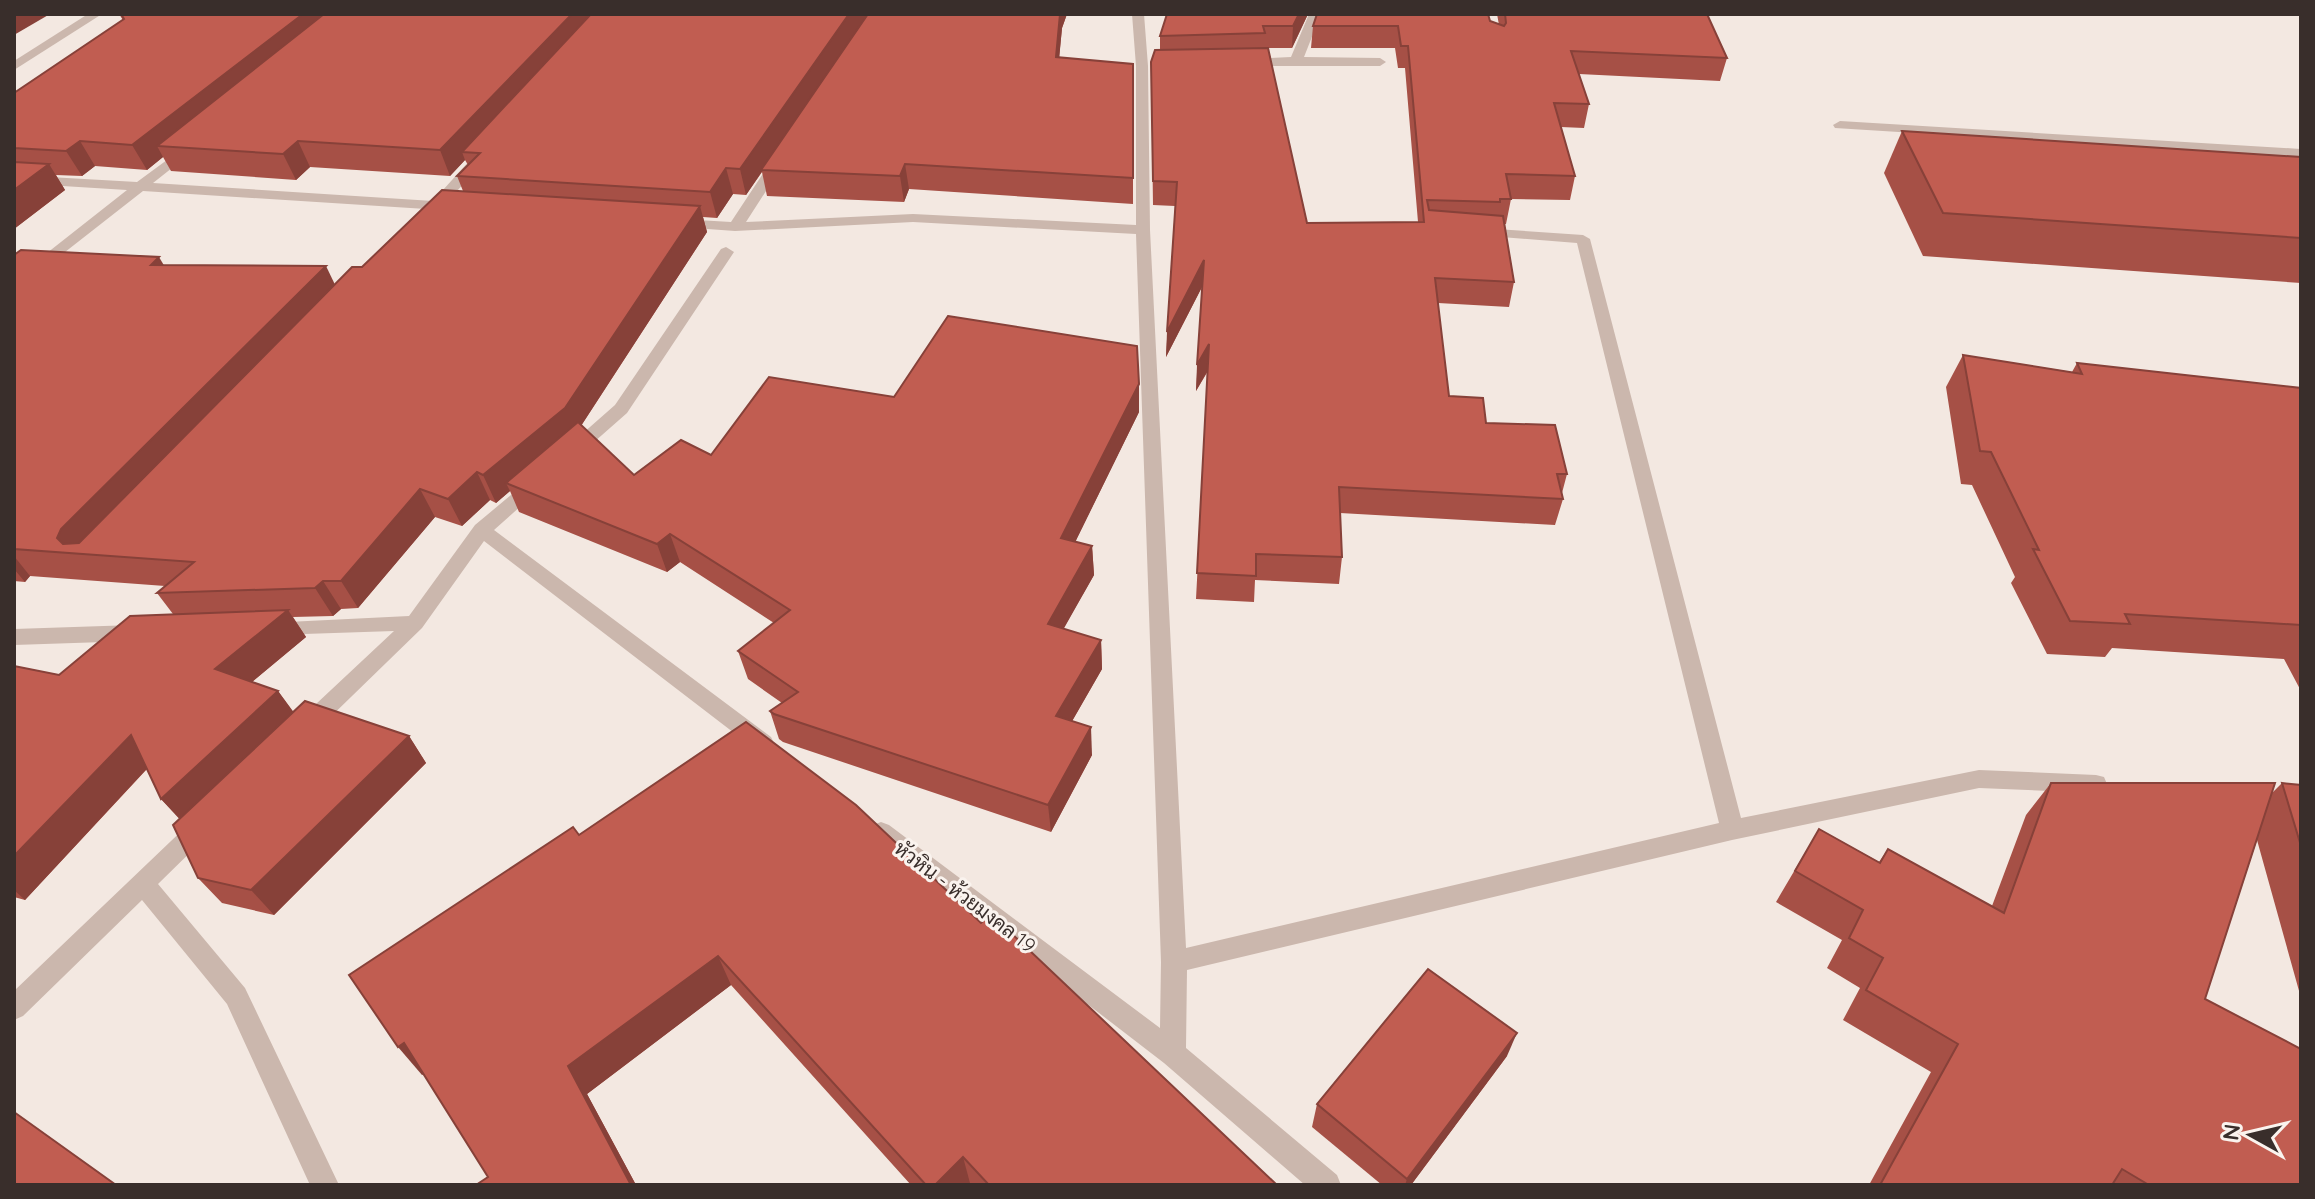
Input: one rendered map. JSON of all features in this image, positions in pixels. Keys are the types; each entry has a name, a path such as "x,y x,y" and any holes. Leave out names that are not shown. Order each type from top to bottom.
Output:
{"street":[{"path":"14,66 96,14"},
{"path":"1138,14 1150,66 1143,230 1174,962 1173,1054"},
{"path":"1296,61 1315,14"},
{"path":"1234,63 1380,62"},
{"path":"1840,125 2301,153"},
{"path":"14,287 201,139"},
{"path":"735,227 788,147"},
{"path":"431,211 487,149"},
{"path":"14,179 431,211 468,208"},
{"path":"656,221 735,227 913,218 1143,230"},
{"path":"1460,231 1583,239 1732,830"},
{"path":"290,742 415,623 482,530 621,409 726,252"},
{"path":"482,530 784,759"},
{"path":"245,629 415,623"},
{"path":"14,637 153,632"},
{"path":"1174,962 1732,830 1979,779 2122,785"},
{"name":"หัวหิน - ห้วยมงคล 19","path":"859,816 1173,1054 1327,1185"},
{"path":"14,1008 211,818"},
{"path":"143,883 236,996 325,1185"}],"building":[{"path":"121,14 303,14 132,145 80,141 66,151 14,148 14,93 124,19"},
{"path":"324,14 572,14 440,150 298,141 283,154 157,146"},
{"path":"591,14 849,14 740,169 726,168 710,192 457,176 480,153 462,152"},
{"path":"868,14 1060,14 1056,57 1133,64 1133,178 905,164 900,176 761,170"},
{"path":"1167,14 1299,14 1293,26 1263,26 1265,33 1160,36"},
{"path":"1317,14 1488,14 1490,21 1504,26 1505,14 1707,14 1727,58 1571,51 1589,104 1554,103 1575,176 1506,174 1511,199 1500,199 1500,202 1427,200 1429,210 1503,216 1514,282 1435,278 1449,396 1483,398 1486,423 1555,425 1567,474 1557,474 1563,499 1339,487 1342,557 1256,554 1256,576 1197,573 1209,344 1197,365 1204,260 1167,332 1177,182 1153,181 1151,62 1155,50 1268,48 1307,223 1424,222 1408,46 1401,46 1398,26 1313,26"},
{"path":"1902,131 2301,157 2301,238 1943,213"},
{"path":"14,162 49,164 14,190"},
{"path":"442,190 700,206 565,408 483,475 477,472 448,499 420,489 341,581 323,581 315,588 157,593 194,562 14,549 14,255 21,250 159,257 151,265 326,266 61,529 57,538 63,544 79,543 352,267 362,267"},
{"path":"948,316 1137,346 1139,384 1061,538 1092,546 1048,624 1101,640 1056,716 1091,727 1048,805 774,714 770,711 798,692 738,651 790,610 670,534 657,544 506,483 578,422 634,475 681,440 711,455 769,377 894,397"},
{"path":"1963,355 2082,374 2077,363 2301,388 2301,625 2125,614 2130,624 2070,621 2033,549 2039,550 1991,452 1980,451"},
{"path":"288,610 215,669 278,691 161,799 131,735 14,856 14,666 59,675 130,616"},
{"path":"305,701 409,736 251,890 198,878 173,825"},
{"path":"746,722 856,805 981,923 991,914 1277,1185 989,1185 963,1157 935,1185 926,1185 718,956 568,1066 631,1185 476,1185 488,1177 404,1043 398,1047 349,975 573,827 579,835"},
{"path":"2051,783 2275,783 2205,999 2301,1049 2301,1185 2149,1185 2122,1169 2112,1185 1880,1185 1958,1044 1866,990 1883,958 1849,938 1863,910 1795,871 1819,829 1880,863 1888,849 2004,913"},
{"path":"2282,783 2301,785 2301,846"},
{"path":"1428,969 1517,1033 1407,1179 1317,1104"},
{"path":"14,1112 116,1185 14,1185"}]}
